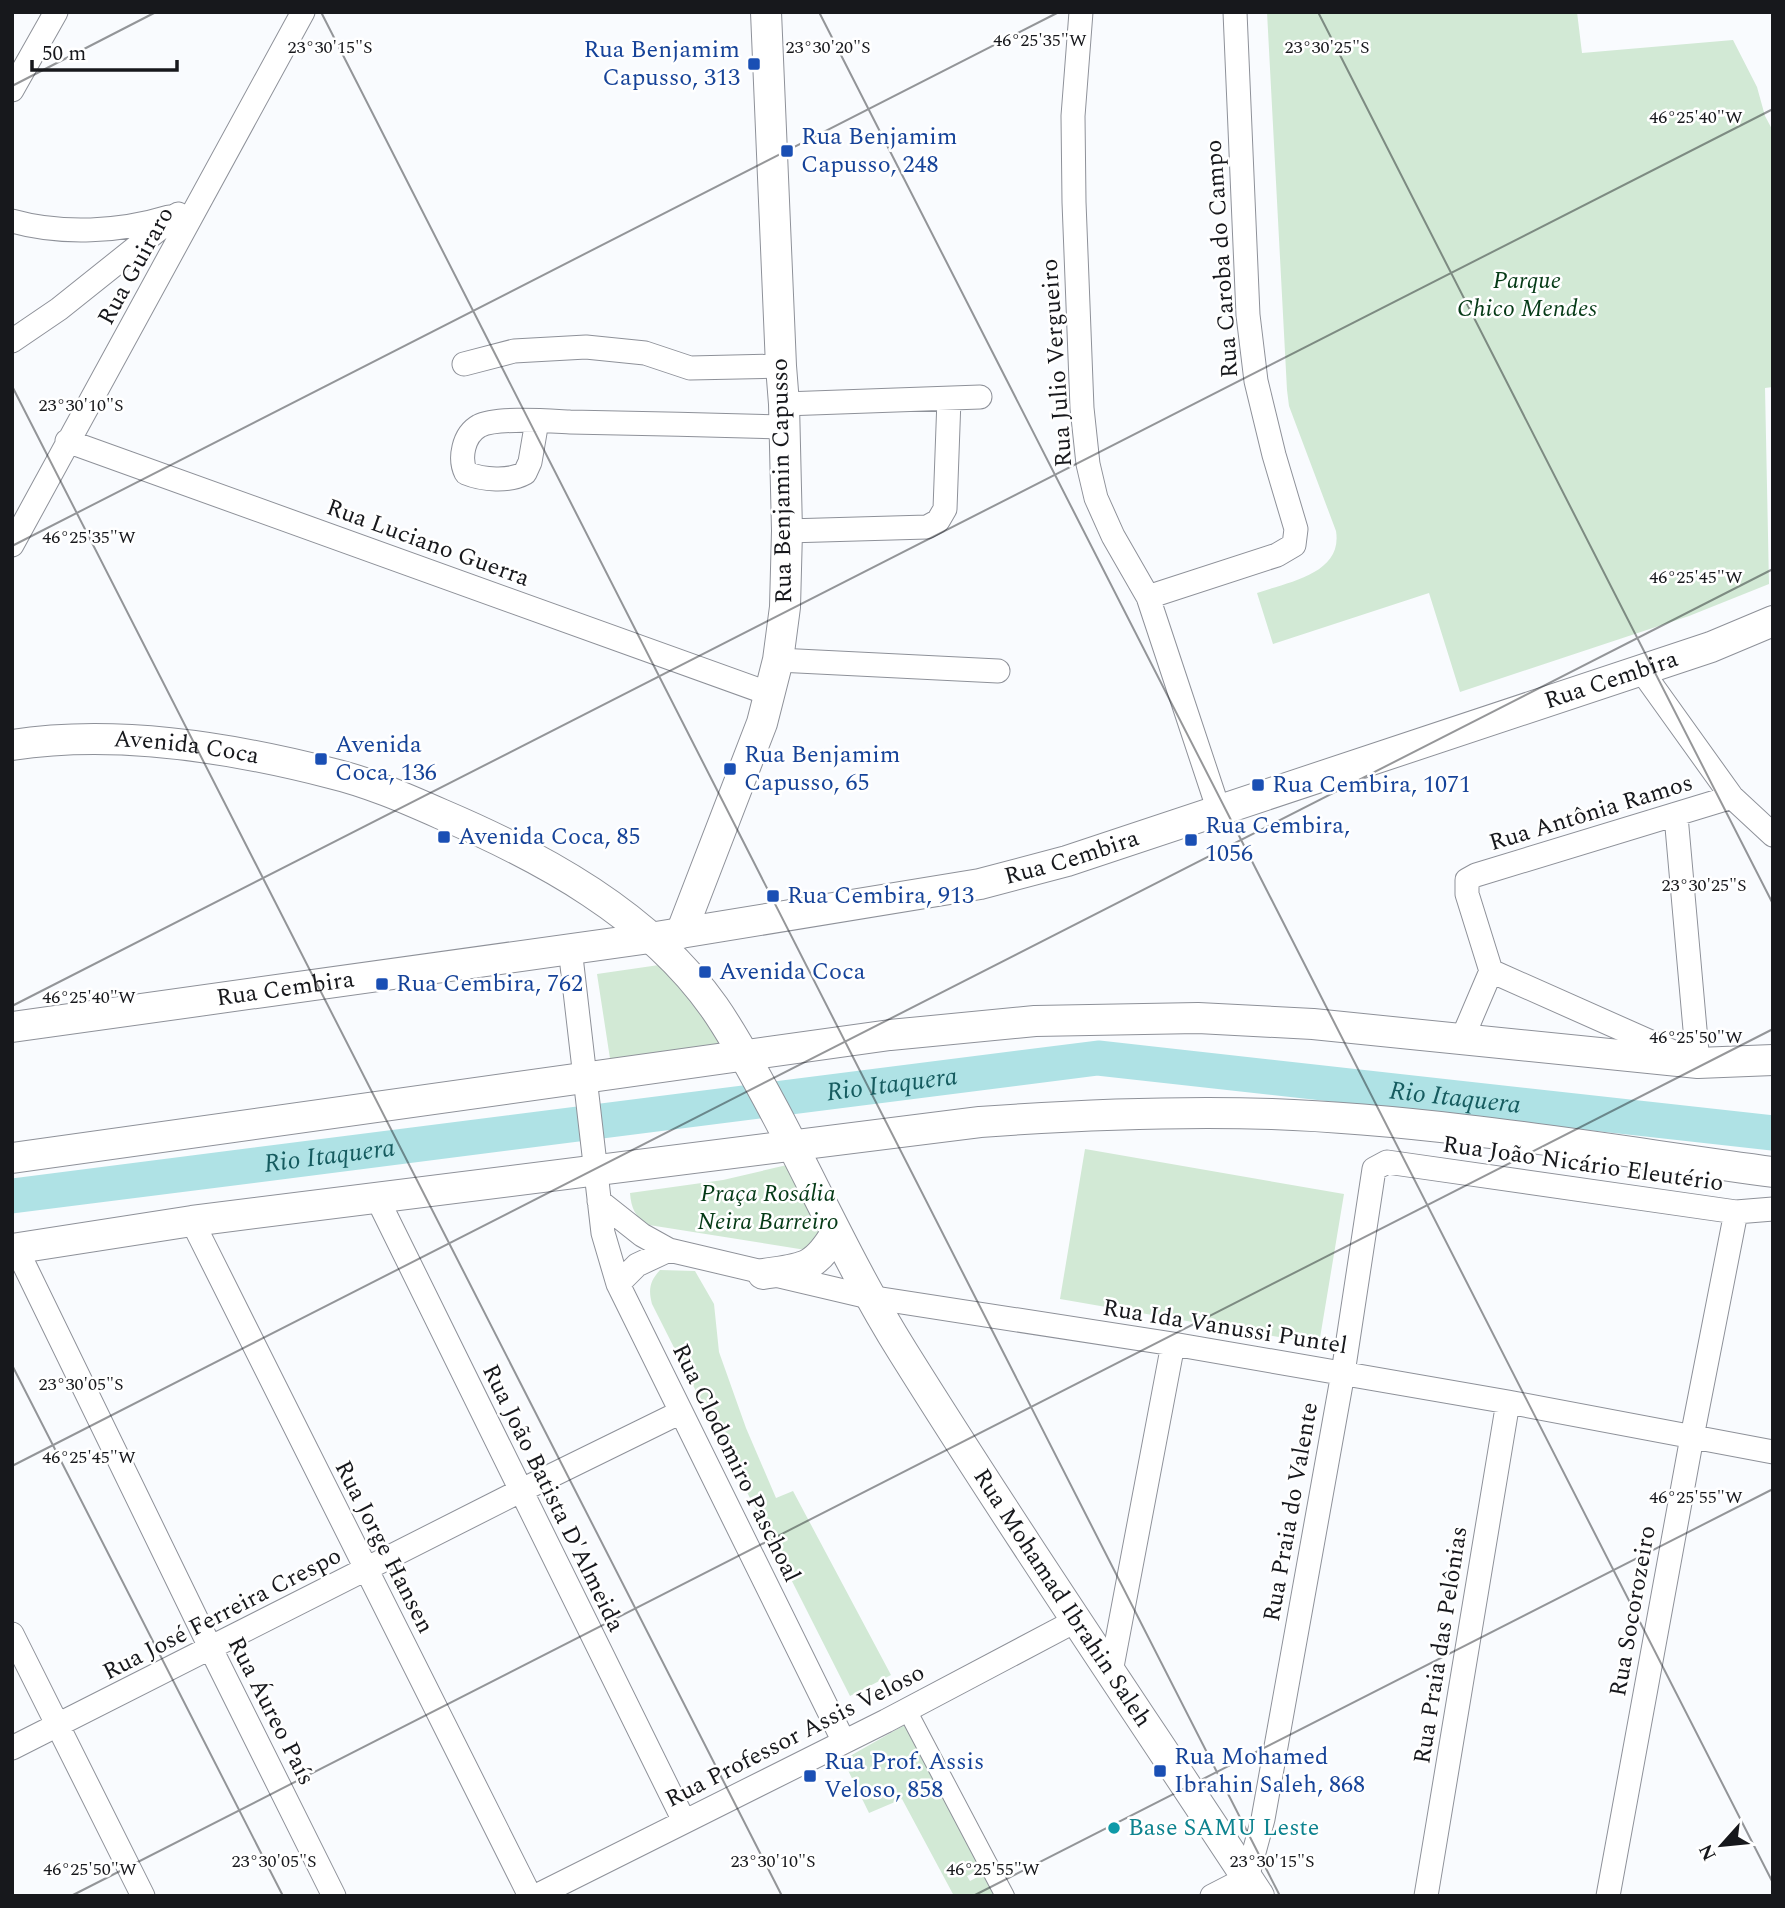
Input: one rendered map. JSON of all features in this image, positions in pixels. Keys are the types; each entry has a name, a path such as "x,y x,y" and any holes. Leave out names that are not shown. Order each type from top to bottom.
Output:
{"street":[{"path":"12,90 56,12"},
{"name":"Rua Guiraro","path":"12,545 188,211 303,12"},
{"name":"Rua Benjamin Capusso","path":"681,933 762,723 778,660 785,607 787,531 784,416 766,12"},
{"name":"Rua Julio Vergueiro","path":"1082,12 1073,117 1074,202 1082,408 1088,464 1096,498 1113,536 1148,597 1219,811"},
{"name":"Rua Caroba do Campo","path":"1148,597 1277,555 1294,545 1297,538 1294,516 1274,455 1256,381 1248,316 1235,12"},
{"path":"12,221 74,230 116,229 149,223 188,211"},
{"path":"12,341 59,309 188,211"},
{"path":"464,364 514,351 586,347 645,352 690,368 780,366"},
{"path":"537,421 784,416 980,397"},
{"path":"787,531 927,527 938,521 945,509 949,399"},
{"name":"Rua Luciano Guerra","path":"67,441 770,694"},
{"name":"Rua Cembira","path":"12,1027 650,938 980,884 1067,861 1219,811 1711,647 1773,621"},
{"path":"778,660 998,671"},
{"path":"1641,670 1732,797 1773,835"},
{"name":"Avenida Coca","path":"12,745 92,740 158,743 227,752 333,774 406,798 476,829 555,870 618,912 650,938 693,979 714,1007 750,1065 869,1297"},
{"name":"Rua Antônia Ramos","path":"1491,971 1467,894 1467,880 1476,874 1732,797"},
{"path":"1676,816 1698,1063"},
{"path":"570,948 599,1201"},
{"path":"1462,1040 1491,971 1698,1063"},
{"path":"12,1158 750,1065 890,1035 967,1026 1111,1018 1198,1018 1313,1024 1698,1063 1773,1060"},
{"path":"16,1257 192,1221 377,1198 595,1160 980,1122 1095,1114 1274,1114 1461,1131 1773,1172"},
{"name":"Rua João Nicário Eleutério","path":"1387,1162 1736,1212 1773,1209"},
{"name":"Rua Praia do Valente","path":"1253,1887 1343,1373 1374,1169 1387,1162"},
{"name":"Rua João Batista D'Almeida","path":"377,1198 684,1821"},
{"name":"Rua Ida Vanussi Puntel","path":"599,1201 634,1229 669,1250 869,1297 1343,1373 1773,1452"},
{"name":"Rua Clodomiro Paschoal","path":"599,1201 607,1253 618,1284 844,1742"},
{"name":"Rua Socorozeiro","path":"1608,1896 1736,1212"},
{"name":"Rua Jorge Hansen","path":"192,1221 530,1896"},
{"path":"763,1273 810,1265 819,1258 836,1233"},
{"path":"618,1284 637,1265 669,1250"},
{"name":"Rua Áureo País","path":"16,1257 334,1896"},
{"name":"Rua Mohamad Ibrahin Saleh","path":"869,1297 1253,1887"},
{"path":"1111,1672 1173,1344"},
{"name":"Rua Praia das Pelônias","path":"1426,1896 1508,1402"},
{"name":"Rua José Ferreira Crespo","path":"12,1748 681,1412"},
{"name":"Rua Professor Assis Veloso","path":"536,1896 907,1710 1077,1620"},
{"path":"12,1634 143,1896"},
{"path":"907,1710 1005,1896"},
{"path":"1212,1896 1253,1887"}],"green space":[{"name":"Parque Chico Mendes","path":"1267,12 1577,12 1582,53 1733,40 1757,87 1765,116 1773,131 1773,387 1765,388 1769,584 1689,616 1460,692 1429,593 1273,644 1257,593 1297,580 1322,567 1336,546 1336,531 1289,406"},
{"path":"659,965 699,1006 730,1048 611,1065 597,974"},
{"path":"1085,1149 1344,1194 1319,1344 1060,1299"},
{"name":"Praça Rosália Neira Barreiro","path":"787,1165 824,1233 812,1251 649,1225 637,1215 631,1203 630,1193 723,1180"},
{"path":"660,1270 695,1271 714,1304 719,1352 746,1428 776,1498 793,1491 891,1675 850,1696 652,1304 651,1286"},
{"path":"908,1723 986,1866 967,1876 970,1881 1000,1865 1015,1896 954,1896 902,1799 869,1813 843,1760"}],"waterway":[{"name":"Rio Itaquera","path":"12,1196 1098,1058 1773,1133"}],"place":[{"name":"Rua Benjamim Capusso, 313","path":"754,64"},
{"name":"Rua Benjamim Capusso, 248","path":"787,151"},
{"name":"Avenida Coca, 136","path":"321,759"},
{"name":"Rua Benjamim Capusso, 65","path":"730,769"},
{"name":"Rua Cembira, 1071","path":"1258,785"},
{"name":"Avenida Coca, 85","path":"444,837"},
{"name":"Rua Cembira, 1056","path":"1191,840"},
{"name":"Rua Cembira, 913","path":"773,896"},
{"name":"Avenida Coca","path":"705,972"},
{"name":"Rua Cembira, 762","path":"382,984"},
{"name":"Rua Mohamed Ibrahin Saleh, 868","path":"1160,1771"},
{"name":"Rua Prof. Assis Veloso, 858","path":"810,1776"},
{"name":"Base SAMU Leste","path":"1114,1828"}]}
